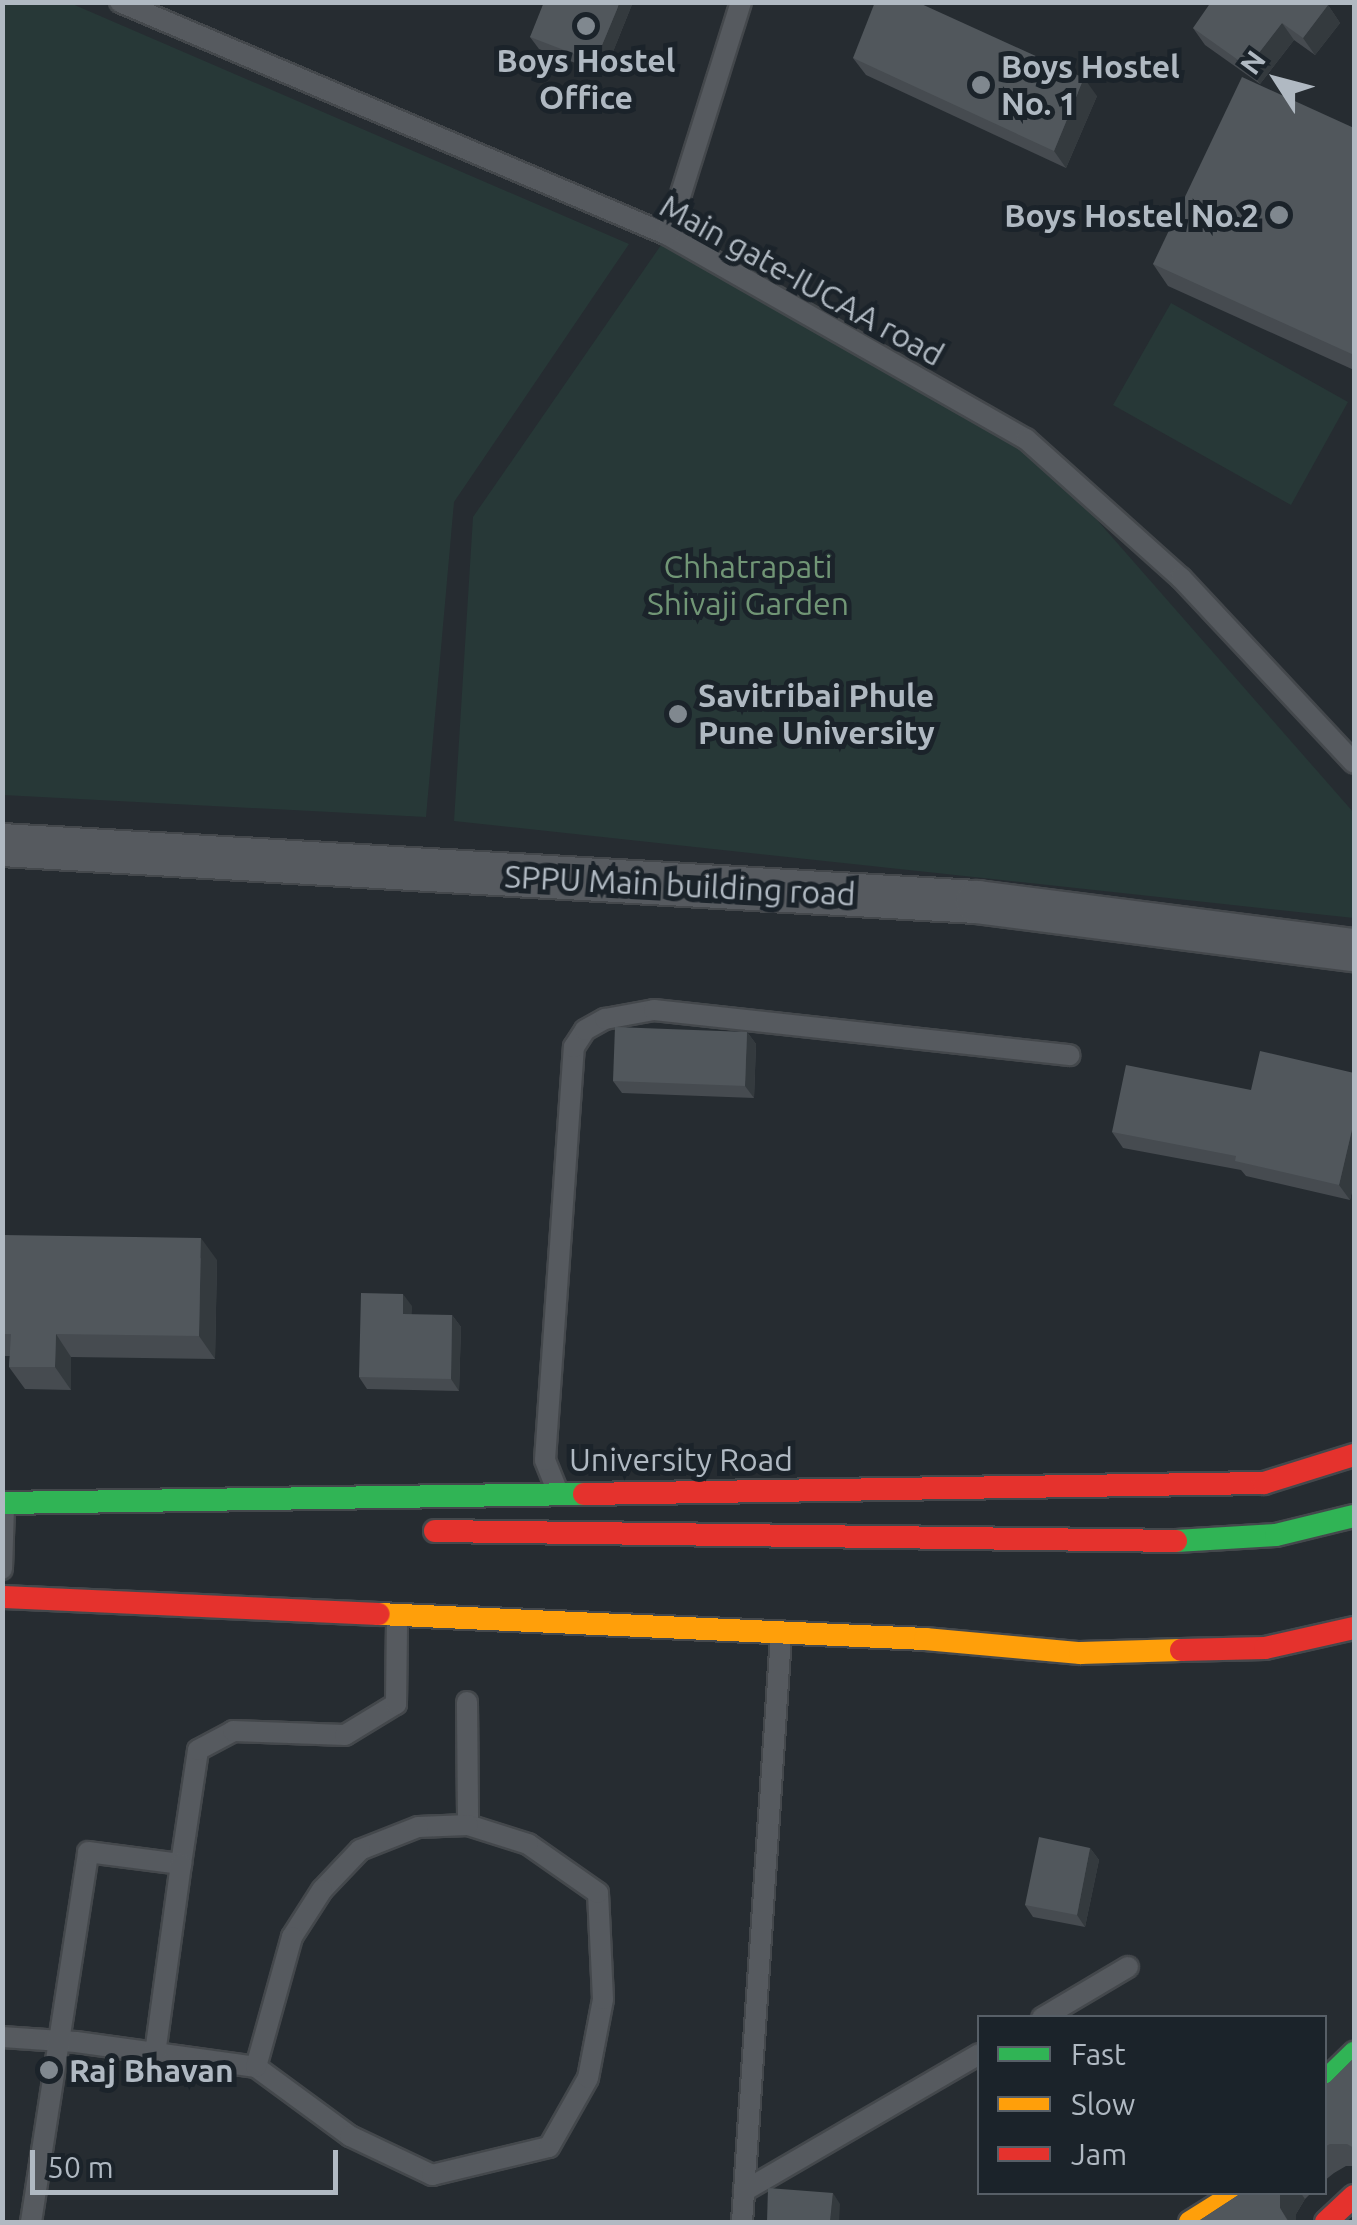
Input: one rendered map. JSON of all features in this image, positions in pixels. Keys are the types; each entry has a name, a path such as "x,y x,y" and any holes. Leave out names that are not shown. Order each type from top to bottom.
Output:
{"main road":[{"name":"University Road","path":"3,1503 1264,1483 1354,1455"},
{"path":"46,1502 146,1525"},
{"path":"409,1530 792,1532 1154,1542 1276,1535 1354,1516"},
{"path":"2,1596 925,1639 1080,1653 1265,1648 1354,1628"},
{"path":"1327,2079 1354,2052"},
{"path":"1187,2222 1211,2195"},
{"path":"1187,2222 1233,2195"},
{"path":"1326,2222 1354,2196"},
{"path":"1344,2222 1354,2213"}],"street":[{"name":"SPPU Main building road","path":"2,845 977,902 1354,950"}],"lane":[{"name":"Main gate-IUCAA road","path":"120,2 668,236 1026,439 1181,578 1354,763"},
{"path":"668,236 740,2"},
{"path":"558,1492 546,1460 574,1047 586,1030 605,1019 654,1010 1070,1055"},
{"path":"2,1569 3,1503"},
{"path":"156,2054 198,1750 233,1731 345,1735 396,1704 397,1612"},
{"path":"742,2222 781,1634"},
{"path":"467,1702 468,1825"},
{"path":"2,2038 57,2041 256,2067 350,2136 432,2175 549,2147 588,2078 603,1999 598,1893 528,1844 468,1825 418,1826 360,1850 322,1890 292,1937 256,2067"},
{"path":"31,2222 88,1852 181,1864"},
{"path":"1047,2015 1128,1968"},
{"path":"744,2191 977,2056"}],"green space":[{"path":"2,3 70,3 629,244 454,502 426,817 3,795"},
{"name":"Chhatrapati Shivaji Garden","path":"668,235 1026,439 1354,813 1354,918 454,821 473,517"},
{"path":"1171,303 1348,402 1291,505 1113,405"}],"building":[{"name":"Boys Hostel Office","path":"544,2 620,2 595,62 530,37"},
{"name":"Boys Hostel No. 1","path":"875,2 917,2 1084,78 1054,151 853,58"},
{"path":"1211,2 1328,5 1303,38 1282,23 1248,67 1193,28"},
{"name":"Boys Hostel No.2","path":"1242,77 1354,128 1354,355 1153,264"},
{"path":"615,1027 747,1032 745,1086 613,1081"},
{"path":"1260,1051 1354,1073 1354,1121 1339,1185 1235,1161 1236,1156 1112,1132 1126,1065 1251,1090"},
{"path":"2,1235 201,1238 199,1336 56,1334 55,1367 9,1367 11,1334 2,1334"},
{"path":"361,1293 403,1294 403,1314 452,1315 451,1379 359,1377"},
{"path":"1039,1837 1090,1848 1077,1915 1025,1905"},
{"path":"1354,2058 1354,2148 1347,2144 1327,2146 1330,2082"},
{"path":"768,2188 833,2193 830,2222 767,2222"},
{"path":"1238,2195 1280,2195 1280,2208 1291,2222 1197,2222"}],"traffic: fast":[{"path":"2,1503 584,1494"},
{"path":"1176,1541 1276,1535 1354,1516"},
{"path":"1327,2079 1354,2053"}],"traffic: slow":[{"path":"379,1614 925,1639 1080,1653 1181,1650"},
{"path":"1190,2222 1233,2195"}],"traffic: jam":[{"path":"584,1494 1264,1483 1354,1455"},
{"path":"435,1531 1176,1541"},
{"path":"2,1597 379,1614"},
{"path":"1181,1650 1265,1648 1354,1628"},
{"path":"1326,2222 1354,2196"}],"place":[{"name":"Boys Hostel Office","path":"586,26"},
{"name":"Boys Hostel No. 1","path":"981,85"},
{"name":"Boys Hostel No.2","path":"1279,215"},
{"name":"Savitribai Phule Pune University","path":"678,714"},
{"name":"Raj Bhavan","path":"49,2070"}]}
